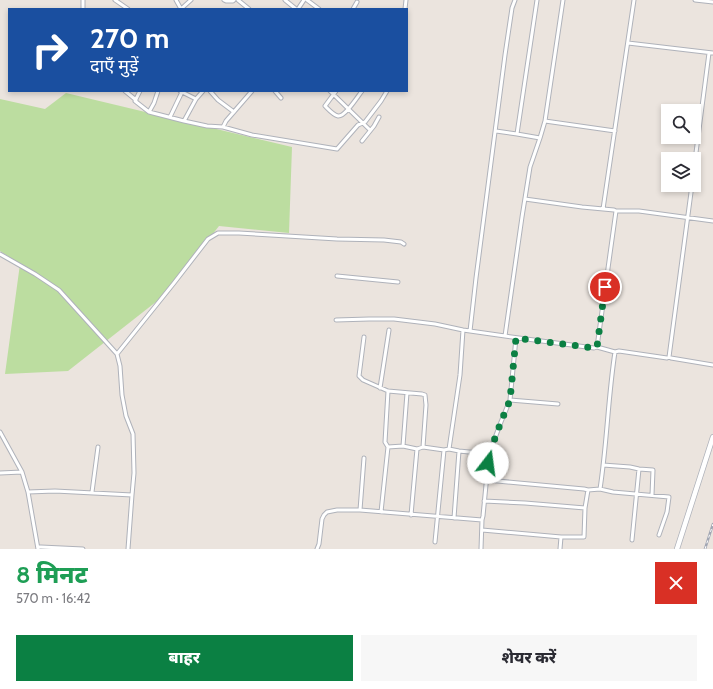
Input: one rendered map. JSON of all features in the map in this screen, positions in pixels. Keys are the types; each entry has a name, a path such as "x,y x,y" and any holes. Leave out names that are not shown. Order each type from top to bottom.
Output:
{"street":[{"path":"115,0 127,8"},
{"path":"182,8 191,0"},
{"path":"224,0 234,0"},
{"path":"238,0 248,8"},
{"path":"285,0 296,8"},
{"path":"298,8 305,0 317,8"},
{"path":"470,331 512,8 515,0"},
{"path":"517,134 537,0"},
{"path":"504,336 530,167 545,121 563,0"},
{"path":"603,209 634,0"},
{"path":"695,0 713,2"},
{"path":"354,8 357,2"},
{"path":"628,43 711,53 696,152"},
{"path":"126,92 136,100 135,101 150,112 207,126 223,127 252,135 337,148 358,125 365,122 386,92"},
{"path":"136,100 140,92"},
{"path":"150,112 158,92"},
{"path":"170,117 181,92 196,100"},
{"path":"184,121 202,92"},
{"path":"211,92 218,100 234,112"},
{"path":"223,127 226,121 251,92"},
{"path":"276,92 281,98"},
{"path":"331,92 362,124 370,130"},
{"path":"335,92 325,106 338,116 342,115 348,110 361,92"},
{"path":"362,141 379,117"},
{"path":"545,121 615,131"},
{"path":"496,131 540,138"},
{"path":"669,357 691,192"},
{"path":"525,200 616,211 639,211 713,221"},
{"path":"597,347 616,211"},
{"path":"116,354 208,239 218,233 239,232 338,239 384,240 401,242 404,244"},
{"path":"0,254 59,290 116,354 120,366 122,395 126,416 133,434 134,473 128,549"},
{"path":"337,276 398,282"},
{"path":"336,320 394,319 435,324 516,338 594,348 597,347 615,352 619,351 667,358 669,357 713,365"},
{"path":"380,388 390,330"},
{"path":"449,449 460,375 464,330"},
{"path":"364,337 359,376 363,380 388,391 425,395 423,447"},
{"path":"481,549 482,520 489,454 510,400 516,338"},
{"path":"600,489 604,465 607,418 615,352"},
{"path":"382,512 388,447 385,442 388,391"},
{"path":"403,446 407,393"},
{"path":"510,400 558,404"},
{"path":"0,432 22,472 28,492 38,548 83,549"},
{"path":"677,549 713,437"},
{"path":"388,447 403,446 417,449 423,447 489,454"},
{"path":"92,492 98,447"},
{"path":"412,515 417,449"},
{"path":"435,542 444,450"},
{"path":"454,518 459,451"},
{"path":"360,510 364,458"},
{"path":"604,465 653,470 652,495"},
{"path":"632,540 639,469"},
{"path":"0,473 22,472"},
{"path":"487,480 588,490 600,489 613,492 668,497 667,512 659,535"},
{"path":"482,530 561,537 584,537 585,508 588,490"},
{"path":"28,492 92,492 132,495"},
{"path":"484,501 585,508"},
{"path":"318,549 322,519 327,512 337,510 360,510 482,520"},
{"path":"560,549 561,537"}],"green space":[{"path":"66,93 292,147 289,233 219,226 166,294 68,371 5,374 20,264 0,251 0,99 45,109"}],"railway":[{"path":"705,549 713,524"}],"route":[{"path":"488,463 489,454 510,400 516,338 594,348 597,347 605,287"}]}
